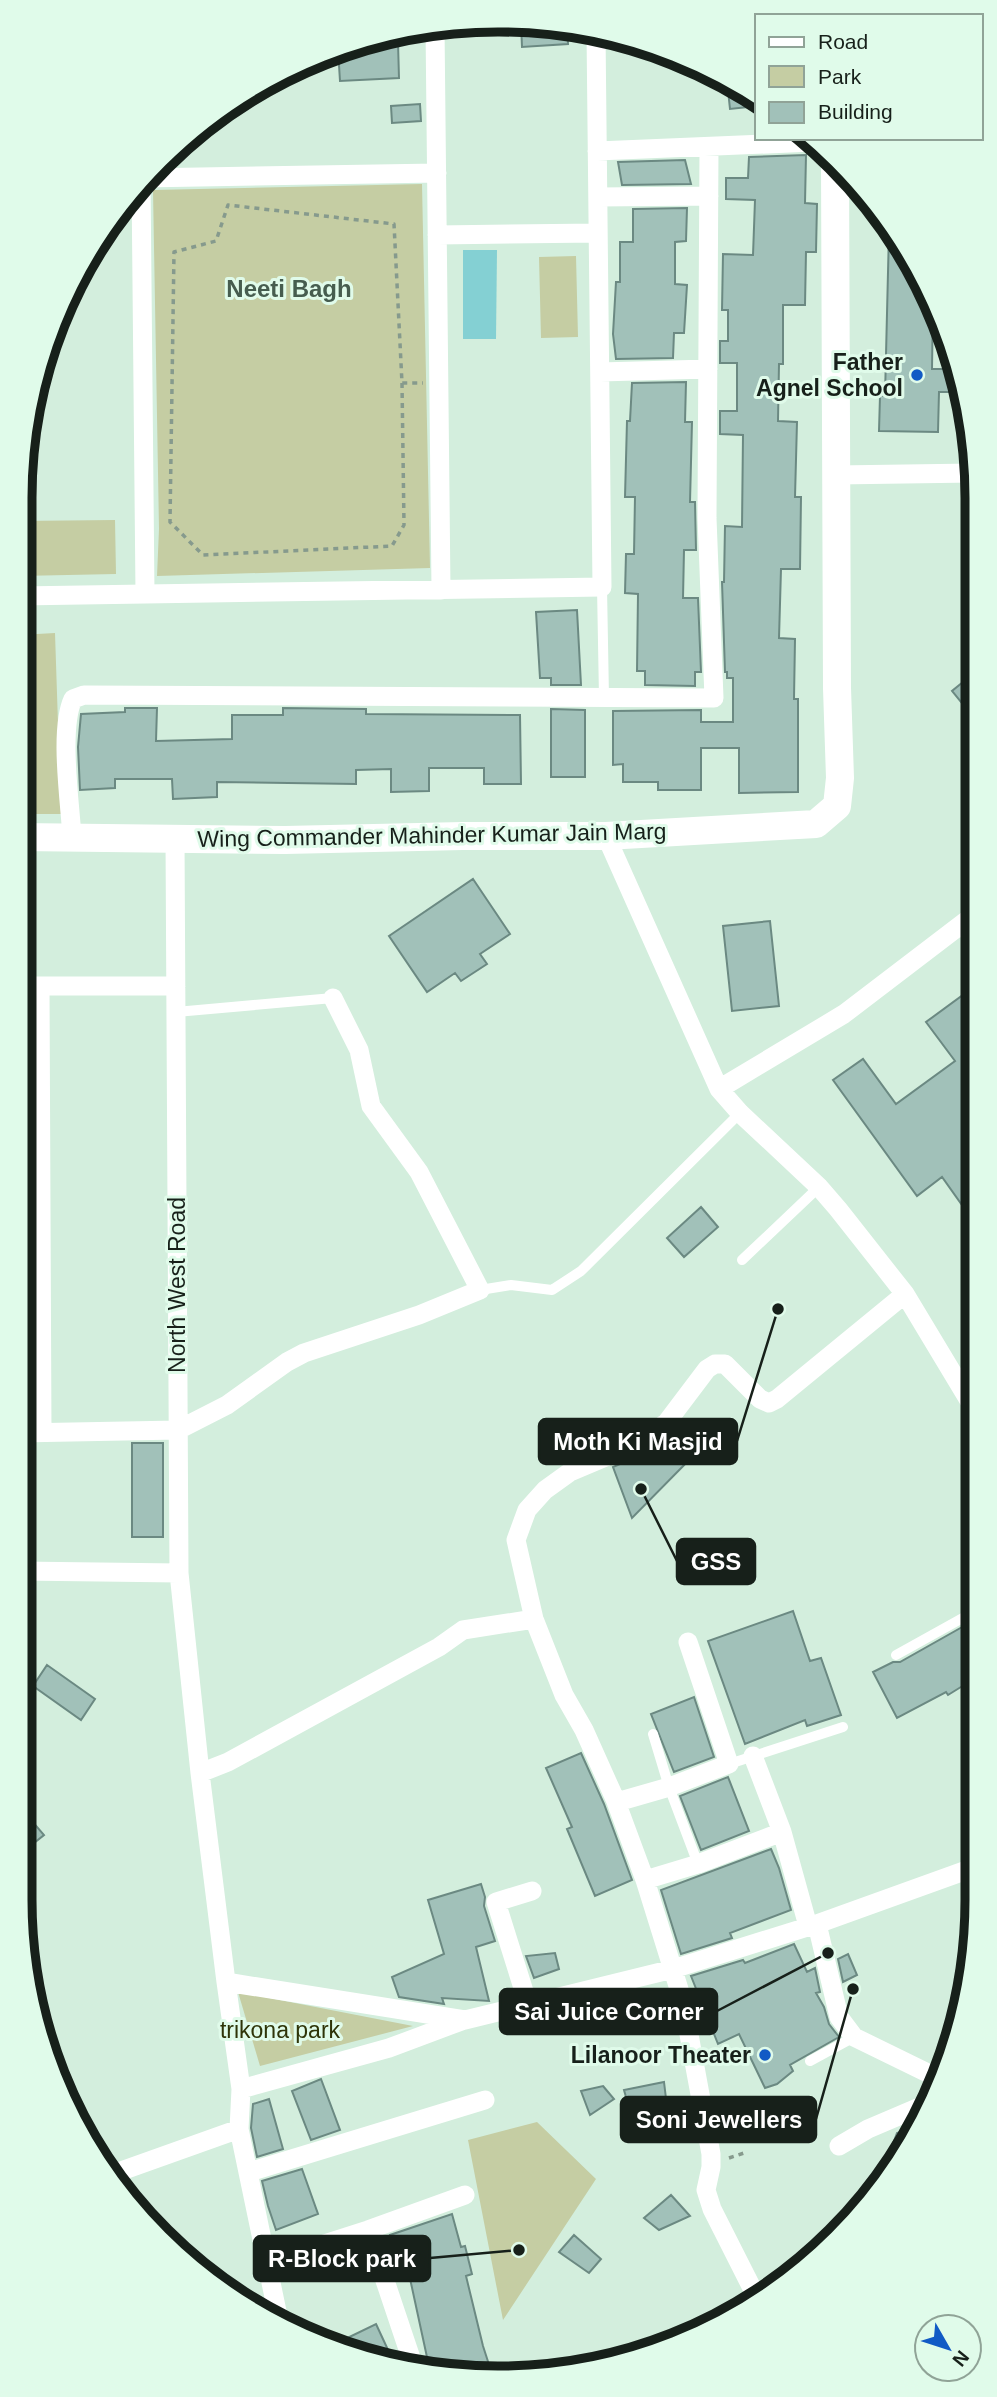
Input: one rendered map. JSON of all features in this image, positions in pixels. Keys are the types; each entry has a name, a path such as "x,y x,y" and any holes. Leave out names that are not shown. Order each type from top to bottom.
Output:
{"street":[{"path":"435,35 441,590"},
{"path":"32,596 602,587 596,41"},
{"path":"597,151 801,143"},
{"path":"72,837 67,774 67,711 73,699 84,695 714,698 707,518 709,147"},
{"path":"158,179 437,173"},
{"path":"835,175 836,475 965,473"},
{"path":"598,197 709,196"},
{"path":"142,197 145,594"},
{"path":"437,235 598,233"},
{"path":"600,372 708,369"},
{"name":"Wing Commander Mahinder Kumar Jain Marg","path":"32,837 285,839 606,836 816,824 837,806 840,778 836,475"},
{"path":"606,836 719,1088 740,1113 819,1187 905,1294 965,1394"},
{"name":"North West Road","path":"175,838 179,1573 200,1773 241,2089 239,2129 277,2309"},
{"path":"719,1088 844,1014 965,922"},
{"path":"32,986 176,986"},
{"path":"40,986 42,1433"},
{"path":"32,1433 178,1430 227,1405 304,1353 419,1315 480,1290 419,1172 371,1106 359,1050 333,998"},
{"path":"753,2290 712,2209 706,2190 711,2154 683,2002 645,1880 617,1802 584,1730 564,1695 534,1619 516,1540 527,1510 556,1480 642,1442 667,1422 707,1369 715,1364 725,1364 760,1399 769,1403 905,1294"},
{"path":"32,1571 179,1573"},
{"path":"200,1773 228,1762 439,1647 463,1630 534,1619"},
{"path":"617,1802 669,1787 729,1764 688,1642"},
{"path":"753,1756 813,1925 839,2017 854,2037 931,2075"},
{"path":"645,1880 698,1864 782,1832"},
{"path":"241,2089 389,2048 465,2020 673,1969 813,1925 965,1871"},
{"path":"528,2004 496,1902 532,1891"},
{"path":"226,1982 465,2020"},
{"path":"249,2172 485,2100"},
{"path":"839,2146 868,2129 915,2109"},
{"path":"120,2172 239,2129"},
{"path":"268,2262 466,2195"},
{"path":"368,2230 411,2358"}],"lane":[{"path":"602,587 604,699"},
{"path":"959,926 965,935"},
{"path":"176,1012 333,998"},
{"path":"480,1290 511,1285 552,1290 561,1285 581,1271 740,1113"},
{"path":"742,1260 819,1187"},
{"path":"896,1655 965,1617"},
{"path":"729,1764 843,1727"},
{"path":"653,1734 669,1787 698,1864"},
{"path":"810,2061 854,2037"}],"path":[{"path":"228,205 394,224 402,383 404,525 392,546 203,555 170,522 174,252 216,241 228,205"},
{"path":"402,383 439,383"}],"green space":[{"path":"422,184 430,568 157,576 159,529 153,190"},
{"path":"576,256 578,337 541,338 539,257"},
{"path":"115,520 116,574 32,576 32,521"},
{"path":"55,633 61,814 32,814 32,634"},
{"name":"trikona park","path":"238,1992 413,2026 260,2066"},
{"path":"537,2122 596,2179 503,2320 468,2140"}],"water":[{"path":"463,250 497,250 496,339 463,339"}],"building":[{"path":"521,32 568,36 568,44 522,47"},
{"path":"398,42 399,78 340,81 339,60"},
{"path":"728,92 752,107 730,109"},
{"path":"420,104 421,121 392,123 391,106"},
{"path":"806,155 805,203 817,204 816,252 806,252 805,305 783,305 783,364 779,364 778,421 797,422 795,497 801,497 800,569 781,569 779,638 795,639 794,699 798,699 798,792 739,793 739,748 701,748 701,790 658,790 658,782 623,782 623,764 613,765 613,711 701,710 701,722 733,722 733,678 727,678 725,672 722,582 725,526 742,527 743,435 720,434 720,411 737,411 737,363 720,363 720,341 728,341 728,310 722,310 723,254 753,255 755,200 726,199 726,178 748,178 749,157"},
{"path":"685,160 691,184 622,185 618,162"},
{"path":"687,208 686,241 675,242 675,284 687,285 684,333 674,333 673,358 616,359 613,334 616,282 620,282 620,242 633,242 633,209"},
{"path":"889,242 933,327 932,369 947,369 953,392 939,392 938,432 879,431 880,396 885,396"},
{"path":"686,382 685,422 692,422 690,502 695,502 696,550 684,550 683,598 698,598 701,672 695,672 695,686 645,685 645,671 637,671 638,594 625,593 626,554 634,554 635,497 625,497 627,421 630,421 632,383"},
{"path":"577,610 581,685 551,685 551,678 540,678 536,612"},
{"path":"965,680 965,707 952,691"},
{"path":"125,708 157,708 156,741 232,739 232,715 283,715 283,708 366,709 366,714 520,715 521,784 484,784 484,768 429,768 429,791 391,792 391,769 356,770 356,784 217,782 217,797 173,799 172,779 115,779 115,788 80,790 78,747 81,714 125,712"},
{"path":"551,709 585,710 585,777 551,777"},
{"path":"473,879 510,934 480,954 487,964 461,981 455,973 427,992 389,936"},
{"path":"770,921 779,1006 732,1011 723,926"},
{"path":"965,993 965,1203 962,1205 942,1177 917,1196 833,1080 863,1059 896,1104 955,1061 926,1022"},
{"path":"701,1207 718,1227 684,1257 667,1238"},
{"path":"670,1435 694,1455 632,1518 613,1467 646,1453"},
{"path":"132,1443 163,1443 163,1537 132,1537"},
{"path":"793,1611 810,1661 821,1658 841,1715 807,1726 805,1720 745,1744 708,1641"},
{"path":"965,1628 965,1684 897,1718 873,1672 893,1662 900,1662"},
{"path":"47,1665 95,1699 81,1720 33,1686"},
{"path":"694,1697 714,1757 674,1772 651,1714"},
{"path":"581,1753 604,1804 632,1880 595,1896 567,1829 572,1827 546,1768"},
{"path":"728,1777 749,1831 701,1850 680,1796"},
{"path":"32,1821 44,1835 32,1845"},
{"path":"771,1849 791,1910 730,1933 732,1938 681,1954 661,1890"},
{"path":"481,1884 485,1897 484,1906 495,1941 476,1947 489,2001 442,1998 444,2004 399,1997 392,1977 444,1954 428,1900"},
{"path":"794,1944 807,1972 815,1968 820,1992 816,1993 829,2024 839,2037 790,2065 793,2071 777,2084 765,2088 739,2034 718,2044 691,1976 743,1960 745,1963"},
{"path":"555,1953 559,1969 534,1978 526,1956"},
{"path":"848,1954 857,1975 843,1982 838,1959"},
{"path":"321,2079 340,2130 311,2140 292,2091"},
{"path":"664,2082 671,2140 632,2118 624,2090"},
{"path":"603,2086 614,2099 590,2115 581,2091"},
{"path":"269,2099 283,2149 257,2157 251,2128 253,2104"},
{"path":"904,2131 889,2155 897,2133"},
{"path":"302,2169 318,2214 276,2230 262,2181"},
{"path":"671,2195 690,2216 659,2230 644,2218"},
{"path":"452,2214 461,2247 465,2246 472,2274 466,2276 489,2366 428,2360 406,2260 398,2262 390,2235"},
{"path":"574,2235 601,2259 589,2273 559,2252"},
{"path":"376,2324 389,2353 378,2350 344,2340"}],"place":[{"name":"Father Agnel School","path":"917,375"},
{"name":"Moth Ki Masjid","path":"778,1309"},
{"name":"GSS","path":"641,1489"},
{"name":"Sai Juice Corner","path":"828,1953"},
{"name":"Soni Jewellers","path":"853,1989"},
{"name":"Lilanoor Theater","path":"765,2055"},
{"name":"R-Block park","path":"519,2250"}],"district":[{"name":"Neeti Bagh","path":"289,288"}]}
